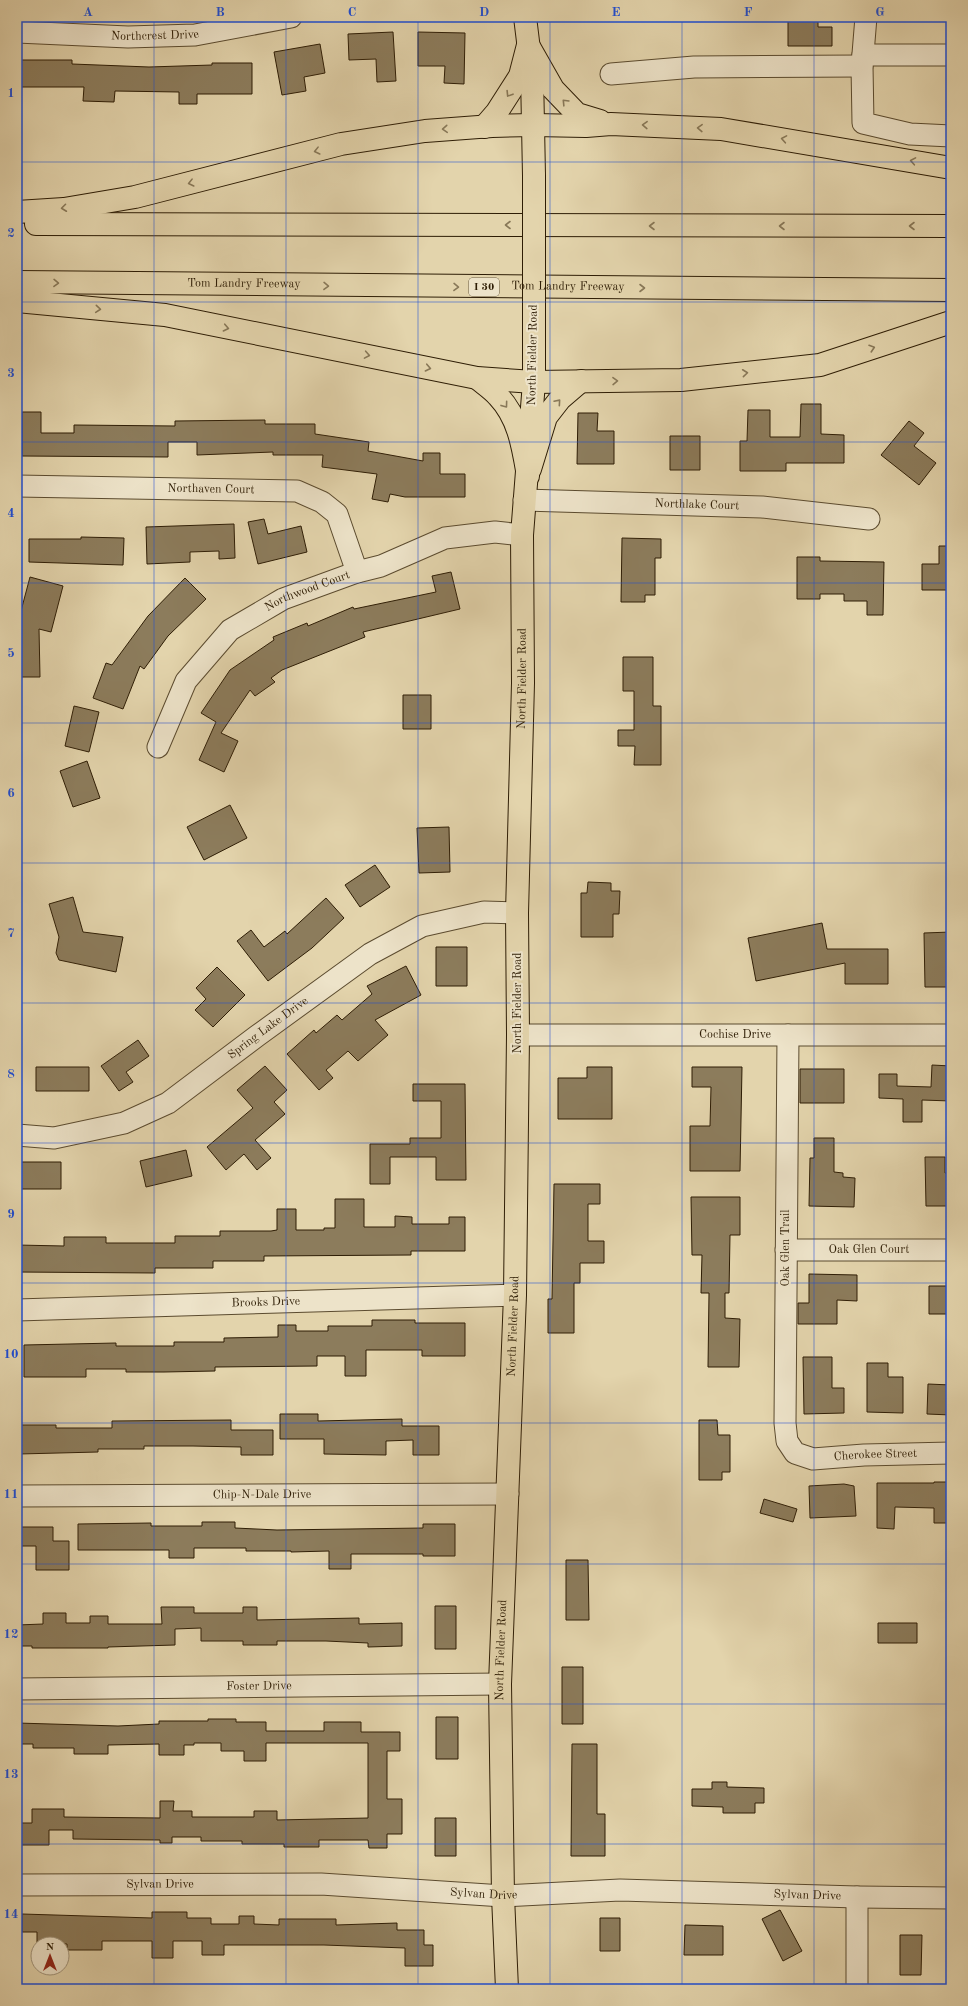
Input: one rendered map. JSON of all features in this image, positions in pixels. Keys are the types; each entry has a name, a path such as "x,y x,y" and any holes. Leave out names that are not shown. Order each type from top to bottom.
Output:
{"main road":[{"name":"North Fielder Road","path":"507,1989 500,1684 515,1295 518,1035 517,913 523,683 522,535 524,500 528,476 534,382 534,125 525,17"},
{"path":"528,45 553,89 576,114 611,124"},
{"path":"484,127 500,108 520,76 528,45"},
{"path":"17,212 64,209 135,197 342,144 425,131 484,127 534,125 586,126 611,124 721,128 951,168"},
{"path":"17,224 951,226"},
{"name":"Tom Landry Freeway","path":"17,282 951,290"},
{"path":"17,301 165,315 477,378 534,382 681,380 820,365 951,322"},
{"path":"477,378 498,395 511,413 522,439 528,476"},
{"path":"528,476 546,417 560,399 581,381"}],"street":[{"name":"Northcrest Drive","path":"17,32 128,37 194,35 291,17"},
{"path":"866,17 862,60 863,123 910,134 951,136"},
{"path":"611,74 694,68 951,55"},
{"name":"Northaven Court","path":"17,486 297,491 322,502 337,514 357,572"},
{"name":"Northlake Court","path":"524,500 762,507 869,519"},
{"name":"Northwood Court","path":"158,747 186,681 230,630 283,599 357,572 381,566 445,538 495,532 522,535"},
{"name":"Spring Lake Drive","path":"17,1135 54,1138 124,1122 168,1103 370,954 422,926 484,912 517,913"},
{"name":"Cochise Drive","path":"518,1035 951,1035"},
{"name":"Oak Glen Trail","path":"788,1035 785,1423 787,1441 796,1453 800,1455"},
{"name":"Oak Glen Court","path":"786,1250 951,1250"},
{"name":"Brooks Drive","path":"17,1310 515,1295"},
{"name":"Cherokee Street","path":"800,1455 813,1459 864,1455 951,1453"},
{"name":"Chip-N-Dale Drive","path":"17,1496 508,1494"},
{"name":"Foster Drive","path":"17,1689 500,1684"},
{"name":"Sylvan Drive","path":"17,1885 321,1884 504,1896 620,1890 857,1897 951,1898"},
{"path":"857,1897 857,1989"}],"building":[{"path":"788,17 818,17 818,27 832,27 832,46 788,46"},
{"path":"393,32 396,81 377,82 376,59 349,60 348,34"},
{"path":"418,32 465,33 464,84 444,83 445,66 418,66"},
{"path":"320,44 325,73 304,77 306,91 282,95 274,52"},
{"path":"17,60 72,60 72,64 149,67 212,65 212,63 252,63 252,94 197,94 197,104 179,104 179,92 115,91 114,102 83,101 84,87 17,87"},
{"path":"801,404 821,404 821,434 844,435 844,463 786,463 786,471 740,471 740,441 747,441 748,410 770,410 770,437 800,437"},
{"path":"22,412 41,412 41,433 74,433 74,425 175,426 175,421 265,420 265,424 315,424 315,434 369,442 368,451 423,461 423,453 440,453 440,474 465,474 465,497 405,497 390,494 388,502 372,499 377,474 322,467 323,455 273,455 273,452 197,455 197,442 168,442 168,457 22,456"},
{"path":"578,413 598,413 597,431 614,431 614,464 577,464"},
{"path":"909,421 924,433 914,446 936,463 919,485 881,455"},
{"path":"670,436 700,436 700,470 670,470"},
{"path":"264,519 268,534 301,526 307,552 258,564 248,522"},
{"path":"234,524 235,558 219,559 219,551 190,552 190,562 147,564 146,527"},
{"path":"81,537 124,538 123,565 29,562 29,539 81,539"},
{"path":"622,538 661,539 661,558 655,558 655,595 645,595 645,602 621,602"},
{"path":"939,546 951,546 951,590 922,590 922,564 939,564"},
{"path":"797,557 820,557 820,561 884,562 883,615 867,615 867,601 844,601 844,594 820,594 820,599 797,599"},
{"path":"451,572 460,609 363,632 365,637 282,670 271,678 275,682 255,696 250,690 221,733 238,741 224,772 199,760 216,722 201,713 230,670 274,640 273,637 307,623 308,626 353,607 354,609 436,592 432,576"},
{"path":"30,577 63,586 51,632 39,629 40,677 17,677 17,626"},
{"path":"185,578 206,599 168,636 144,669 140,666 123,709 93,698 106,663 112,665 148,616"},
{"path":"623,657 653,657 653,706 661,706 661,765 634,765 635,746 618,746 618,730 634,730 634,691 623,691"},
{"path":"403,695 431,695 431,729 403,729"},
{"path":"74,706 99,712 89,752 65,746"},
{"path":"87,761 100,798 73,807 60,771"},
{"path":"230,805 247,838 204,860 187,827"},
{"path":"449,827 450,872 419,873 417,828"},
{"path":"375,865 390,887 360,907 345,885"},
{"path":"588,882 611,883 611,891 620,891 619,914 613,914 613,937 581,937 581,893 587,893"},
{"path":"73,897 83,932 123,937 116,972 59,960 56,953 59,937 49,904"},
{"path":"326,898 344,918 312,948 268,981 237,941 251,930 264,947 285,931 287,934"},
{"path":"822,923 827,949 888,949 888,984 845,984 845,963 756,981 748,938"},
{"path":"951,932 951,987 925,987 924,933"},
{"path":"436,947 467,947 467,986 436,986"},
{"path":"406,966 421,995 375,1020 388,1035 358,1061 348,1051 326,1070 333,1078 319,1090 287,1054 314,1030 316,1033 337,1015 342,1020 372,994 367,986"},
{"path":"217,967 245,995 213,1027 195,1010 206,999 196,988"},
{"path":"138,1040 149,1056 126,1072 133,1082 119,1091 101,1066"},
{"path":"932,1065 951,1066 951,1101 922,1100 922,1122 903,1122 903,1099 879,1098 879,1074 897,1074 897,1086 931,1087"},
{"path":"265,1066 287,1090 274,1102 285,1114 255,1140 271,1158 257,1170 244,1154 226,1170 207,1147 253,1108 237,1090"},
{"path":"36,1067 89,1067 89,1091 36,1091"},
{"path":"587,1067 612,1067 612,1119 558,1119 558,1078 587,1078"},
{"path":"692,1067 742,1067 740,1171 690,1171 690,1126 710,1126 711,1087 692,1087"},
{"path":"800,1069 844,1069 844,1103 800,1103"},
{"path":"413,1084 465,1084 466,1180 436,1180 436,1157 390,1157 390,1184 370,1184 370,1144 410,1144 410,1138 441,1138 441,1101 413,1101"},
{"path":"814,1138 834,1138 834,1172 843,1173 843,1177 855,1178 854,1207 809,1206 810,1158 814,1158"},
{"path":"186,1150 192,1176 146,1187 140,1161"},
{"path":"925,1157 945,1157 945,1173 951,1173 951,1206 926,1206"},
{"path":"17,1162 61,1162 61,1189 17,1189"},
{"path":"554,1184 600,1184 600,1204 588,1204 588,1241 604,1241 604,1263 580,1263 580,1283 574,1283 574,1333 548,1333 548,1299 552,1299"},
{"path":"691,1197 740,1197 740,1235 730,1235 729,1293 725,1293 725,1318 740,1319 739,1367 708,1367 709,1293 701,1293 702,1255 692,1255"},
{"path":"335,1199 364,1199 364,1227 395,1227 395,1216 412,1217 412,1224 449,1224 449,1217 465,1217 465,1251 411,1251 411,1255 264,1256 264,1261 213,1261 213,1268 155,1268 155,1273 17,1272 17,1245 64,1246 64,1237 106,1237 106,1243 175,1243 175,1236 220,1236 220,1231 271,1231 277,1230 277,1209 296,1209 296,1230 324,1230 324,1228 335,1228"},
{"path":"809,1274 857,1275 857,1301 837,1300 837,1324 798,1324 798,1303 809,1303"},
{"path":"929,1286 951,1286 951,1314 929,1314"},
{"path":"372,1320 415,1320 415,1323 465,1323 465,1356 422,1356 422,1350 366,1350 366,1376 345,1376 345,1356 317,1356 317,1366 215,1367 215,1371 164,1372 126,1372 126,1369 86,1369 86,1377 24,1377 24,1345 116,1343 116,1346 174,1346 174,1342 224,1342 224,1338 278,1337 278,1325 296,1325 296,1331 328,1331 328,1326 372,1326"},
{"path":"803,1357 832,1357 832,1388 844,1388 844,1413 804,1414"},
{"path":"867,1363 888,1363 888,1377 903,1377 903,1413 867,1412"},
{"path":"928,1384 951,1385 951,1415 927,1414"},
{"path":"280,1414 318,1414 318,1421 402,1419 402,1426 439,1426 439,1455 413,1455 413,1440 386,1441 386,1455 324,1454 324,1439 280,1439"},
{"path":"231,1420 231,1430 273,1430 273,1455 241,1455 241,1447 193,1446 144,1446 144,1449 98,1449 98,1452 19,1454 19,1425 56,1425 56,1428 112,1428 112,1421"},
{"path":"699,1420 717,1420 718,1435 730,1435 730,1472 722,1472 722,1480 699,1480"},
{"path":"951,1482 951,1523 934,1523 934,1508 895,1507 894,1529 877,1528 877,1483"},
{"path":"844,1484 854,1486 856,1516 810,1518 809,1486"},
{"path":"764,1499 797,1509 793,1522 760,1513"},
{"path":"202,1522 235,1522 235,1528 277,1530 423,1528 423,1524 455,1524 455,1556 423,1556 423,1554 351,1554 351,1569 329,1569 329,1551 246,1551 246,1548 194,1548 194,1558 169,1558 169,1550 78,1550 78,1524 151,1523 151,1526 202,1526"},
{"path":"17,1527 53,1527 53,1541 69,1541 69,1570 36,1570 36,1546 17,1546"},
{"path":"566,1560 588,1560 589,1620 566,1620"},
{"path":"435,1606 456,1606 456,1649 435,1649"},
{"path":"161,1607 194,1607 194,1613 243,1613 243,1607 257,1607 257,1620 359,1618 359,1624 402,1623 402,1646 368,1647 368,1643 326,1641 277,1641 277,1645 243,1645 243,1641 201,1641 201,1628 175,1629 175,1645 108,1648 32,1648 32,1646 17,1646 17,1625 43,1624 43,1613 66,1613 66,1623 90,1623 90,1616 108,1616 108,1624 162,1624"},
{"path":"878,1623 917,1623 917,1643 878,1643"},
{"path":"562,1667 583,1667 583,1724 562,1724"},
{"path":"436,1717 458,1717 458,1759 436,1759"},
{"path":"208,1719 236,1719 236,1722 266,1722 266,1731 324,1731 324,1722 361,1722 361,1732 400,1732 400,1751 387,1751 387,1799 402,1799 402,1834 387,1834 387,1848 369,1848 368,1840 319,1840 319,1847 284,1847 284,1844 242,1844 242,1841 201,1841 201,1837 172,1837 172,1843 160,1843 160,1840 73,1839 73,1830 49,1830 49,1845 17,1845 17,1823 32,1823 32,1809 64,1809 64,1817 160,1818 160,1801 174,1801 173,1811 192,1811 192,1817 254,1817 254,1811 277,1811 277,1820 368,1818 368,1743 266,1743 266,1761 244,1761 244,1751 221,1751 221,1743 194,1743 194,1745 184,1745 184,1755 159,1755 159,1744 108,1745 108,1754 74,1754 74,1748 33,1748 33,1744 17,1744 17,1723 118,1726 159,1724 159,1721 208,1721"},
{"path":"572,1744 597,1744 597,1814 605,1814 605,1856 571,1856"},
{"path":"712,1782 727,1782 727,1787 764,1788 764,1803 755,1803 755,1813 723,1813 723,1807 692,1806 692,1789 712,1789"},
{"path":"435,1818 456,1818 456,1856 435,1856"},
{"path":"780,1910 802,1951 783,1961 762,1919"},
{"path":"152,1912 187,1912 187,1918 211,1918 211,1924 239,1924 239,1916 254,1916 254,1924 279,1925 279,1919 336,1919 336,1925 397,1923 397,1930 424,1930 424,1945 433,1945 433,1966 405,1966 405,1948 324,1945 224,1945 224,1955 202,1955 202,1941 173,1941 173,1958 152,1958 152,1941 102,1941 102,1950 70,1950 70,1936 37,1936 37,1932 22,1932 22,1914 152,1918"},
{"path":"600,1918 620,1918 620,1951 600,1951"},
{"path":"685,1925 723,1926 723,1955 684,1955"},
{"path":"900,1935 922,1935 921,1975 900,1975"}]}
